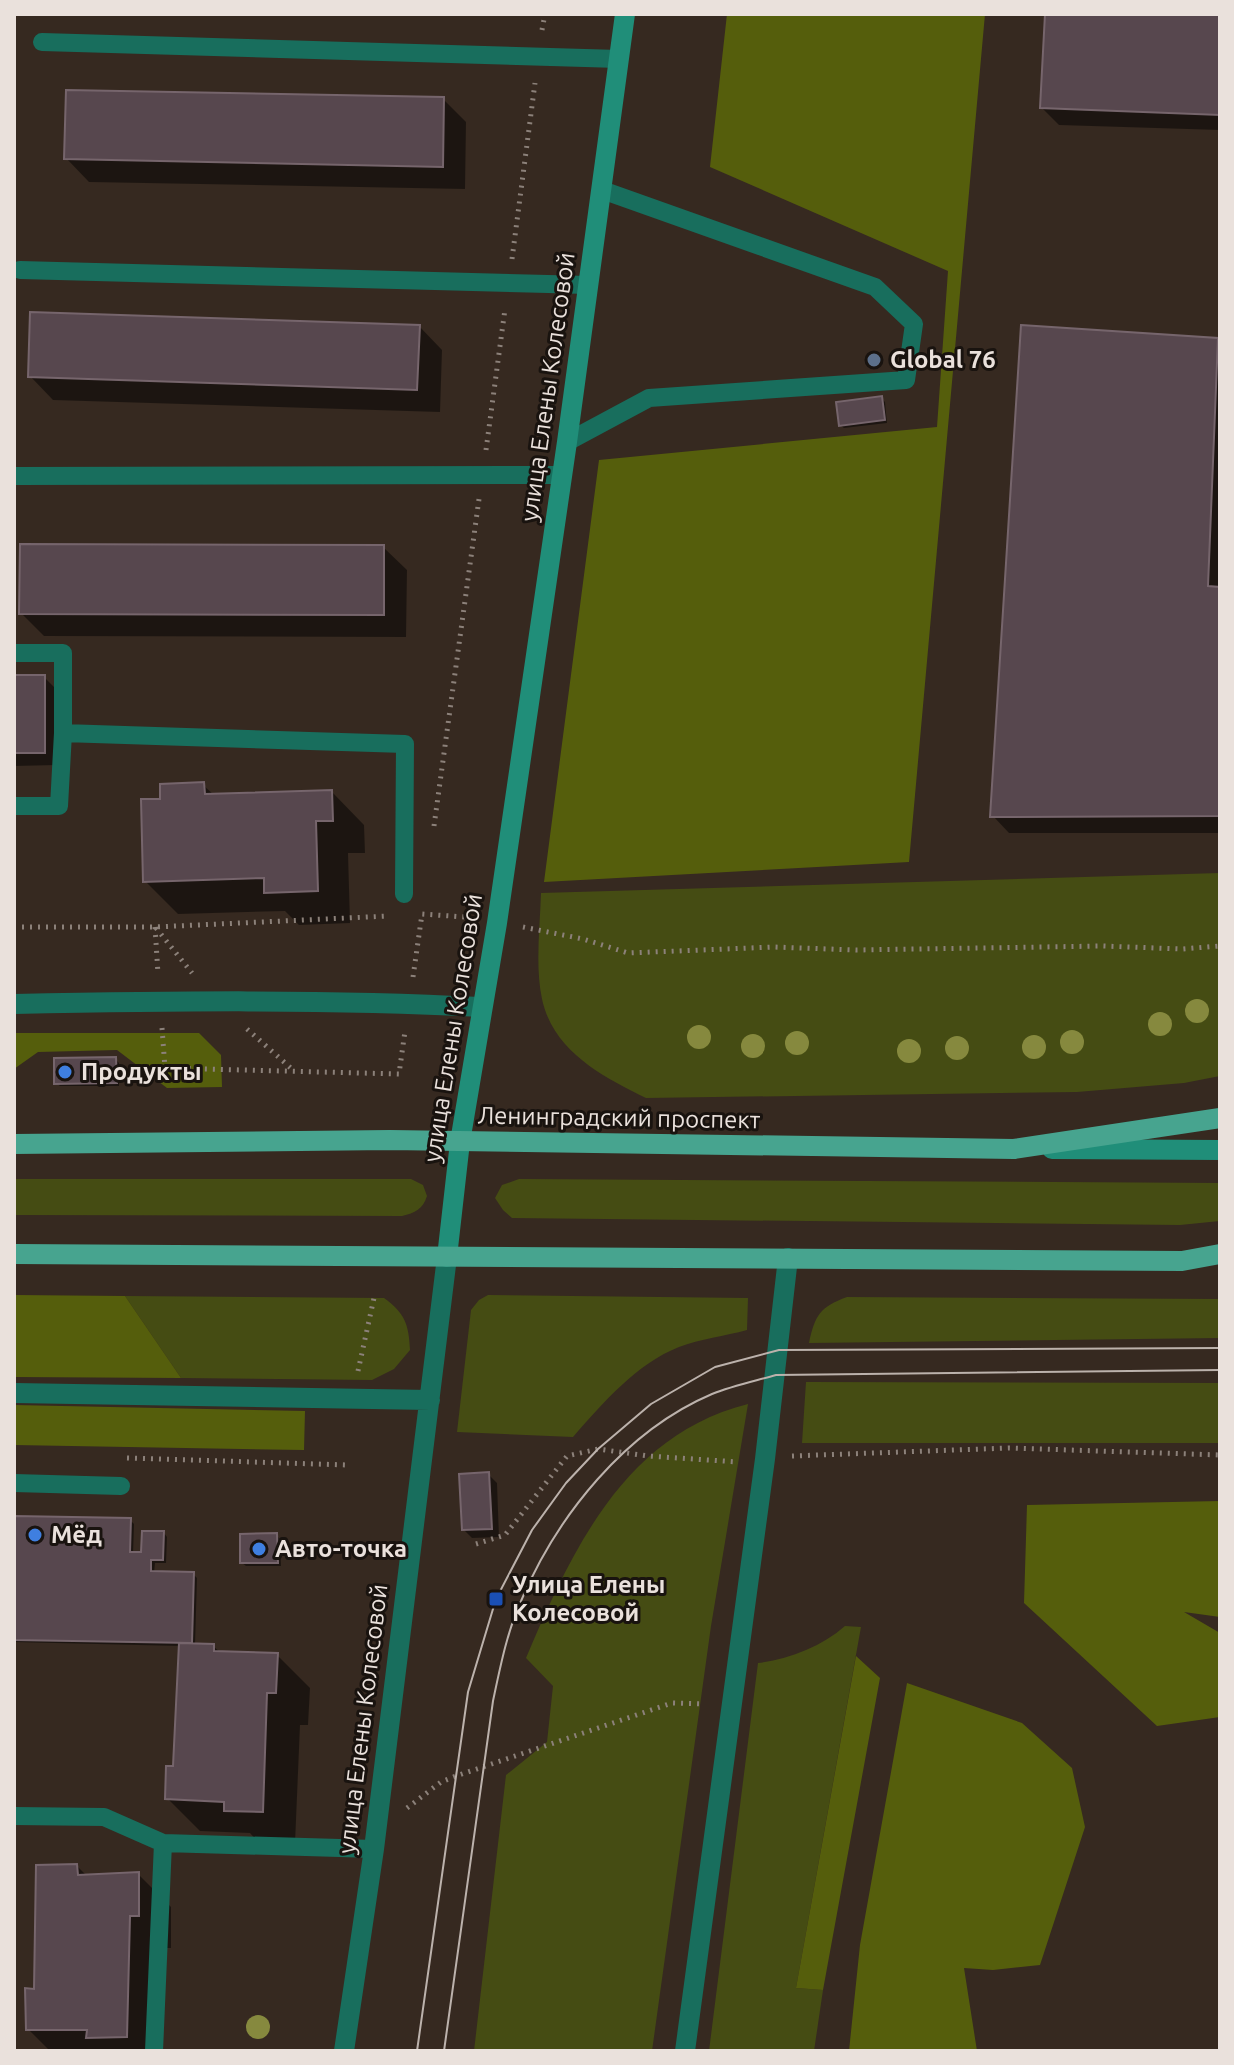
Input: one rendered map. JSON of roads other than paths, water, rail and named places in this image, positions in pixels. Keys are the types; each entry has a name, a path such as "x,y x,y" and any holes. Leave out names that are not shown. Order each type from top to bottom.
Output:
{"main road":[{"name":"Ленинградский проспект","path":"14,1144 390,1140 1014,1149 1220,1118"},
{"path":"14,1254 1182,1261 1220,1254"}],"street":[{"name":"улица Елены Колесовой","path":"344,2051 374,1849 460,1142 497,923 625,14"},
{"path":"14,1004 215,1001 481,1007"},
{"path":"1014,1149 1220,1150"},
{"path":"685,2051 765,1459 788,1258"},
{"path":"1182,1261 1220,1261"},
{"path":"14,1393 430,1400"}],"lane":[{"path":"42,42 619,59"},
{"path":"567,442 649,398 906,380 914,324 875,287 602,190"},
{"path":"20,270 588,285"},
{"path":"14,476 562,475"},
{"path":"14,653 63,653 59,806 14,806"},
{"path":"63,733 405,744 404,894"},
{"path":"14,1483 121,1486"},
{"path":"14,1816 104,1817 163,1843 374,1849"},
{"path":"154,2051 163,1843"}],"tram line":[{"path":"417,2051 468,1692 496,1599 532,1530 566,1483 598,1449 651,1404 715,1367 779,1350 1220,1348"},
{"path":"444,2051 493,1701 508,1638 521,1601 554,1538 574,1508 623,1453 680,1410 720,1391 776,1375 1220,1370"}],"place":[{"name":"Global 76","path":"874,360"},
{"name":"Продукты","path":"65,1072"},
{"name":"Мёд","path":"35,1535"},
{"name":"Авто-точка","path":"259,1549"},
{"name":"Улица Елены Колесовой","path":"496,1599"}]}
